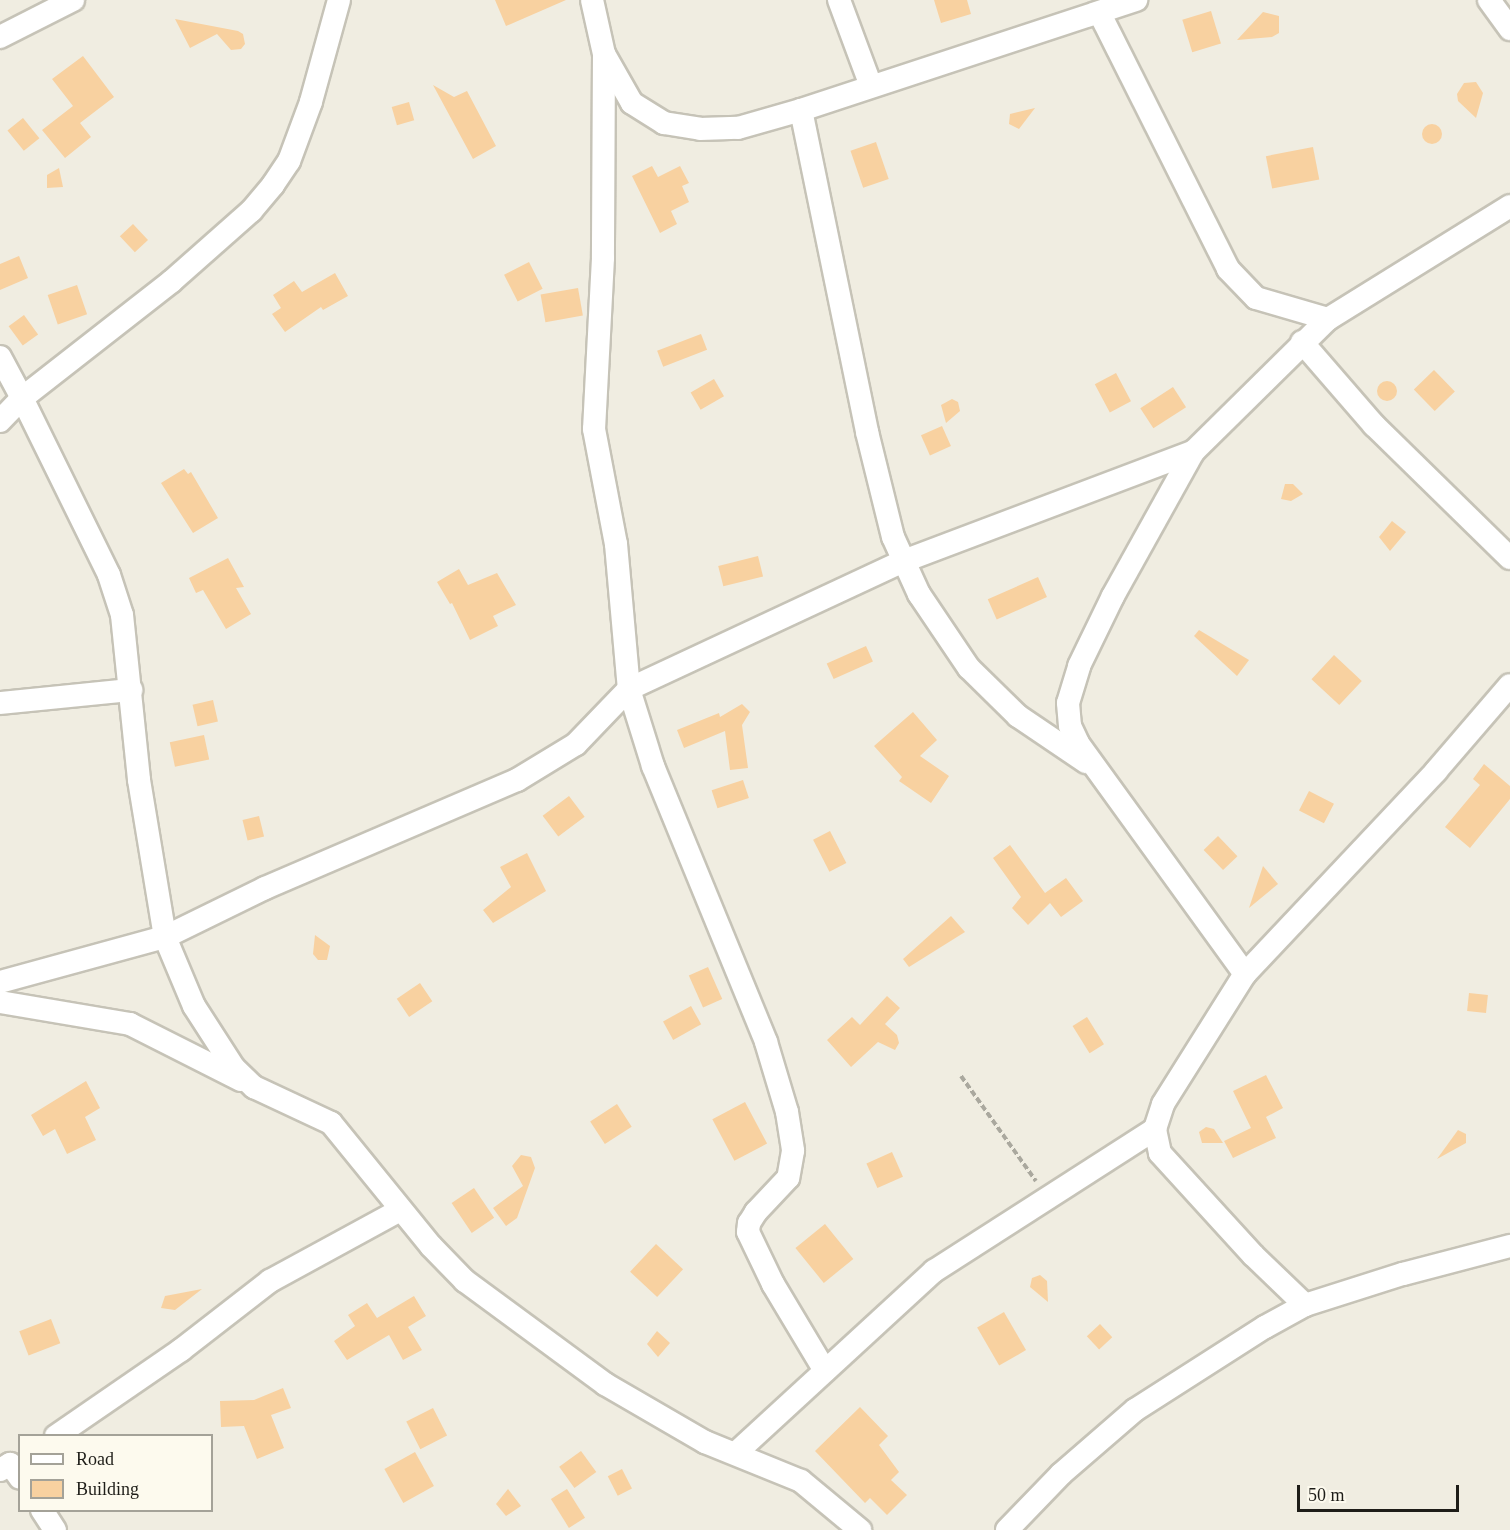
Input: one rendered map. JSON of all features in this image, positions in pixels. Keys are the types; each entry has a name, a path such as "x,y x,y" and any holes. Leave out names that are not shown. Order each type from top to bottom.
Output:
{"street":[{"path":"0,421 22,398 172,280 251,211 273,185 289,160 311,102 339,0"},
{"path":"592,0 604,54 603,258 594,429 616,544 628,688 653,766 766,1042 787,1112 793,1151 789,1178 756,1212 748,1223 748,1232 773,1284 825,1371"},
{"path":"839,0 871,86"},
{"path":"604,54 632,103 664,123 699,129 738,128 1100,14 1136,0"},
{"path":"1489,0 1510,29"},
{"path":"0,37 67,1"},
{"path":"1100,14 1228,268 1256,298 1328,319"},
{"path":"801,110 884,512 904,561 939,629 985,685 1018,716 1098,771"},
{"path":"1245,974 1098,771 1070,726 1068,703 1078,666 1193,452 1302,342 1328,319 1510,206"},
{"path":"1302,342 1374,425 1510,558"},
{"path":"0,357 116,594 131,690 139,780 165,937 194,1006 234,1068 254,1087"},
{"path":"0,982 165,937 265,888 517,780 576,744 628,688 904,561 1193,452"},
{"path":"1305,1305 1173,1169 1160,1153 1155,1128 1163,1104 1245,974 1436,771 1510,685"},
{"path":"0,703 131,690"},
{"path":"0,1002 130,1024 331,1123 400,1210 465,1281 532,1334 671,1424 801,1481 860,1530"},
{"path":"736,1453 934,1271 1155,1128"},
{"path":"59,1434 181,1350 270,1281 400,1210"},
{"path":"1007,1530 1061,1474 1135,1410 1215,1355 1305,1305 1402,1274 1510,1246"},
{"path":"43,1512 55,1530"}],"path":[{"path":"961,1076 1041,1188"}],"building":[{"path":"495,0 566,0 506,26"},
{"path":"934,0 967,0 971,14 941,23"},
{"path":"1211,11 1221,44 1192,52 1182,20"},
{"path":"1263,12 1279,16 1279,33 1272,37 1237,40"},
{"path":"175,19 238,31 243,34 245,44 241,49 231,50 217,34 190,48"},
{"path":"83,56 114,97 80,123 91,137 65,158 42,130 73,106 52,79"},
{"path":"1476,82 1483,93 1476,118 1458,101 1457,94 1464,83"},
{"path":"433,85 454,97 467,91 496,146 473,159"},
{"path":"409,102 414,120 397,125 392,107"},
{"path":"1035,108 1019,129 1009,124 1010,114"},
{"path":"23,118 39,138 24,151 7,131"},
{"path":"1432,124 1439,127 1442,134 1439,141 1432,144 1425,141 1422,134 1425,127"},
{"path":"876,142 889,179 863,188 850,151"},
{"path":"1313,147 1319,179 1272,189 1266,156"},
{"path":"652,166 658,177 680,166 689,183 682,186 689,202 671,211 677,224 660,233 632,176"},
{"path":"59,168 63,187 47,188 47,175"},
{"path":"133,224 148,240 135,252 120,236"},
{"path":"19,256 28,278 0,290 0,264"},
{"path":"529,262 543,289 518,301 504,275"},
{"path":"335,273 348,296 323,310 321,307 285,332 272,314 281,308 273,295 294,281 302,292"},
{"path":"77,285 87,314 58,324 48,295"},
{"path":"578,288 583,316 545,322 541,295"},
{"path":"24,315 38,334 23,346 9,326"},
{"path":"701,334 707,350 663,367 657,351"},
{"path":"1434,370 1455,392 1435,411 1414,389"},
{"path":"1116,373 1131,401 1110,413 1095,384"},
{"path":"714,379 724,396 701,410 691,393"},
{"path":"1387,381 1394,384 1397,391 1394,398 1387,401 1380,398 1377,391 1380,384"},
{"path":"1173,387 1186,407 1153,428 1140,408"},
{"path":"952,399 958,402 960,411 946,423 941,405"},
{"path":"942,426 951,446 930,455 921,435"},
{"path":"184,469 188,474 191,472 218,518 193,533 161,483"},
{"path":"1285,484 1293,484 1303,494 1291,501 1281,499"},
{"path":"1392,521 1406,532 1390,551 1379,537"},
{"path":"758,556 763,576 723,586 718,566"},
{"path":"228,558 244,587 236,588 251,614 226,629 203,590 196,593 189,578"},
{"path":"459,569 468,585 497,573 516,605 493,616 498,626 470,640 452,603 450,604 437,582"},
{"path":"1038,577 1047,597 997,619 988,599"},
{"path":"1199,630 1249,660 1237,676 1194,636"},
{"path":"866,646 873,662 834,679 827,663"},
{"path":"1334,655 1362,681 1339,705 1311,679"},
{"path":"213,700 218,721 197,726 193,705"},
{"path":"742,704 750,712 742,725 748,768 730,770 725,731 684,748 677,730 719,713 720,717"},
{"path":"913,712 937,740 920,756 949,776 931,803 899,781 902,777 874,746"},
{"path":"204,735 209,759 175,767 170,742"},
{"path":"1484,764 1510,786 1510,799 1470,848 1445,827 1480,785 1473,779"},
{"path":"743,780 749,798 717,808 712,790"},
{"path":"1309,791 1334,804 1324,823 1299,811"},
{"path":"569,796 585,817 558,837 543,816"},
{"path":"259,816 264,836 248,840 243,820"},
{"path":"830,831 846,863 829,872 813,840"},
{"path":"1218,836 1237,856 1223,870 1204,850"},
{"path":"1010,845 1045,893 1066,878 1083,901 1061,917 1050,903 1028,925 1012,908 1021,897 993,858"},
{"path":"527,853 546,891 493,923 483,910 511,887 500,867"},
{"path":"1263,866 1278,884 1249,908"},
{"path":"951,916 965,932 909,967 903,959"},
{"path":"315,935 330,946 327,960 318,960 313,954"},
{"path":"708,967 722,999 703,1008 689,976"},
{"path":"420,983 432,1001 409,1017 397,999"},
{"path":"1469,993 1488,995 1486,1013 1467,1011"},
{"path":"887,996 900,1008 885,1024 897,1035 899,1043 895,1050 878,1042 851,1067 827,1040 852,1017 860,1025"},
{"path":"691,1006 701,1024 673,1040 663,1022"},
{"path":"1087,1017 1104,1044 1090,1053 1073,1026"},
{"path":"1266,1075 1283,1108 1266,1117 1276,1138 1233,1158 1224,1141 1251,1128 1233,1091"},
{"path":"86,1081 100,1108 85,1117 96,1140 67,1154 55,1129 43,1136 31,1115"},
{"path":"745,1102 767,1143 734,1161 712,1119"},
{"path":"617,1104 632,1127 605,1144 590,1121"},
{"path":"1206,1127 1214,1129 1223,1143 1202,1143 1199,1132"},
{"path":"1458,1130 1466,1134 1466,1143 1437,1159"},
{"path":"892,1152 903,1177 877,1188 866,1163"},
{"path":"521,1155 531,1157 535,1168 517,1218 506,1226 493,1208 523,1186 512,1166"},
{"path":"474,1188 494,1218 472,1233 452,1203"},
{"path":"825,1224 853,1259 824,1283 795,1248"},
{"path":"656,1244 683,1269 657,1297 630,1272"},
{"path":"1040,1275 1047,1281 1048,1302 1030,1287 1032,1278"},
{"path":"202,1289 175,1310 161,1308 165,1296"},
{"path":"414,1296 426,1316 408,1327 422,1350 403,1360 389,1335 347,1360 334,1341 355,1326 348,1315 367,1303 377,1318"},
{"path":"1004,1312 1026,1350 999,1366 977,1328"},
{"path":"51,1319 60,1343 29,1355 19,1331"},
{"path":"1100,1324 1112,1337 1099,1349 1087,1336"},
{"path":"657,1331 670,1343 658,1357 647,1344"},
{"path":"283,1388 291,1408 271,1415 284,1448 257,1459 244,1426 221,1427 220,1401 254,1400"},
{"path":"860,1407 888,1436 879,1445 899,1472 891,1480 907,1495 887,1515 870,1498 865,1503 815,1451"},
{"path":"433,1408 447,1436 420,1449 406,1422"},
{"path":"581,1451 596,1472 574,1488 559,1467"},
{"path":"415,1452 434,1486 403,1503 384,1469"},
{"path":"622,1469 632,1489 618,1496 608,1476"},
{"path":"508,1489 521,1506 506,1516 496,1504"},
{"path":"567,1489 585,1518 569,1528 551,1499"}]}
